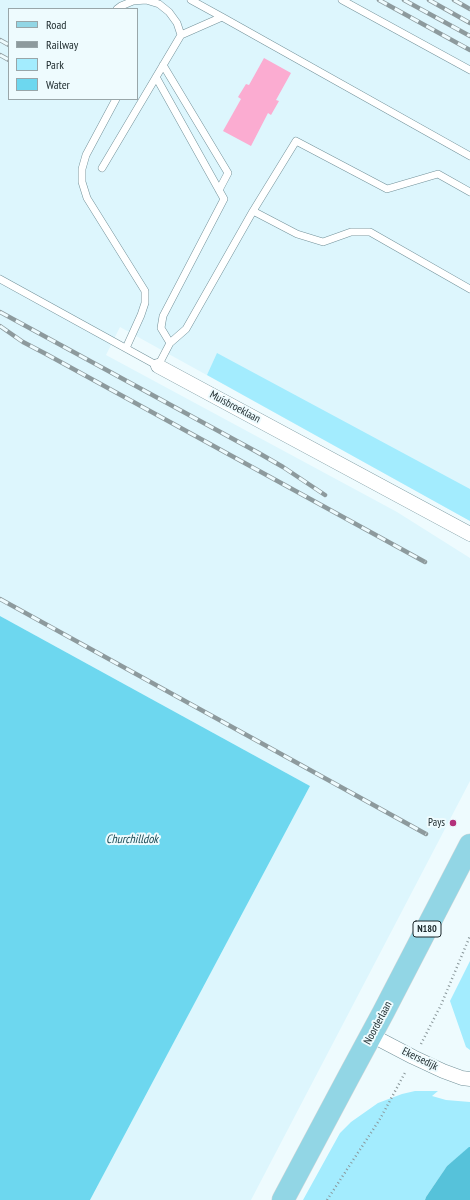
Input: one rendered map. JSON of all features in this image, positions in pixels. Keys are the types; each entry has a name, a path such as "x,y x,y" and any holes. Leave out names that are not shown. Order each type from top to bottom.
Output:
{"main road":[{"name":"Noorderlaan","path":"283,1200 470,845"}],"street":[{"name":"Muisbroeklaan","path":"158,366 470,534"},
{"name":"Ekersedijk","path":"371,1035 443,1071 462,1078 470,1079"}],"lane":[{"path":"120,5 133,1 146,0 159,4 173,17 177,23 181,35"},
{"path":"191,0 470,156"},
{"path":"342,0 470,70"},
{"path":"102,168 181,35 222,17"},
{"path":"163,65 228,173 219,190"},
{"path":"156,77 224,199 163,316 161,328 170,343"},
{"path":"115,100 86,156 82,169 82,182 87,198 145,291 145,302 143,309 126,348"},
{"path":"158,366 170,343 186,329 296,141 387,189 438,174 470,192"},
{"path":"254,211 297,234 323,242 351,232 370,232 470,289"},
{"name":"Muisbroeklaan","path":"0,279 158,366"}],"path":[{"path":"427,1033 441,1005 470,936"},
{"path":"327,1200 380,1119 399,1085"}],"shaded area":[{"path":"0,0 470,0 470,521 120,327 106,355 397,512 470,558 470,781 251,1200 90,1200 310,786 0,616"},
{"path":"469,1147 470,1200 425,1200 447,1166"}],"green space":[{"path":"217,353 470,489 470,521 207,375"},
{"path":"470,961 470,1050 466,1047 450,1001"},
{"path":"415,1091 438,1091 432,1096 446,1100 470,1102 470,1147 447,1166 425,1200 303,1200 340,1133 351,1122 378,1103"}],"water":[{"name":"Churchilldok","path":"0,616 310,786 90,1200 0,1200"}],"building":[{"path":"264,58 291,73 276,100 279,101 271,115 268,113 251,146 223,131 241,99 238,97 246,84 249,85"}],"railway":[{"path":"379,0 470,50"},
{"path":"404,0 470,36"},
{"path":"429,0 470,23"},
{"path":"454,0 470,9"},
{"path":"0,40 8,44"},
{"path":"0,55 8,59"},
{"path":"0,312 257,452 283,467 325,495"},
{"path":"0,326 23,342 425,562"},
{"path":"0,599 426,834"}],"place":[{"name":"Pays","path":"453,823"}]}
